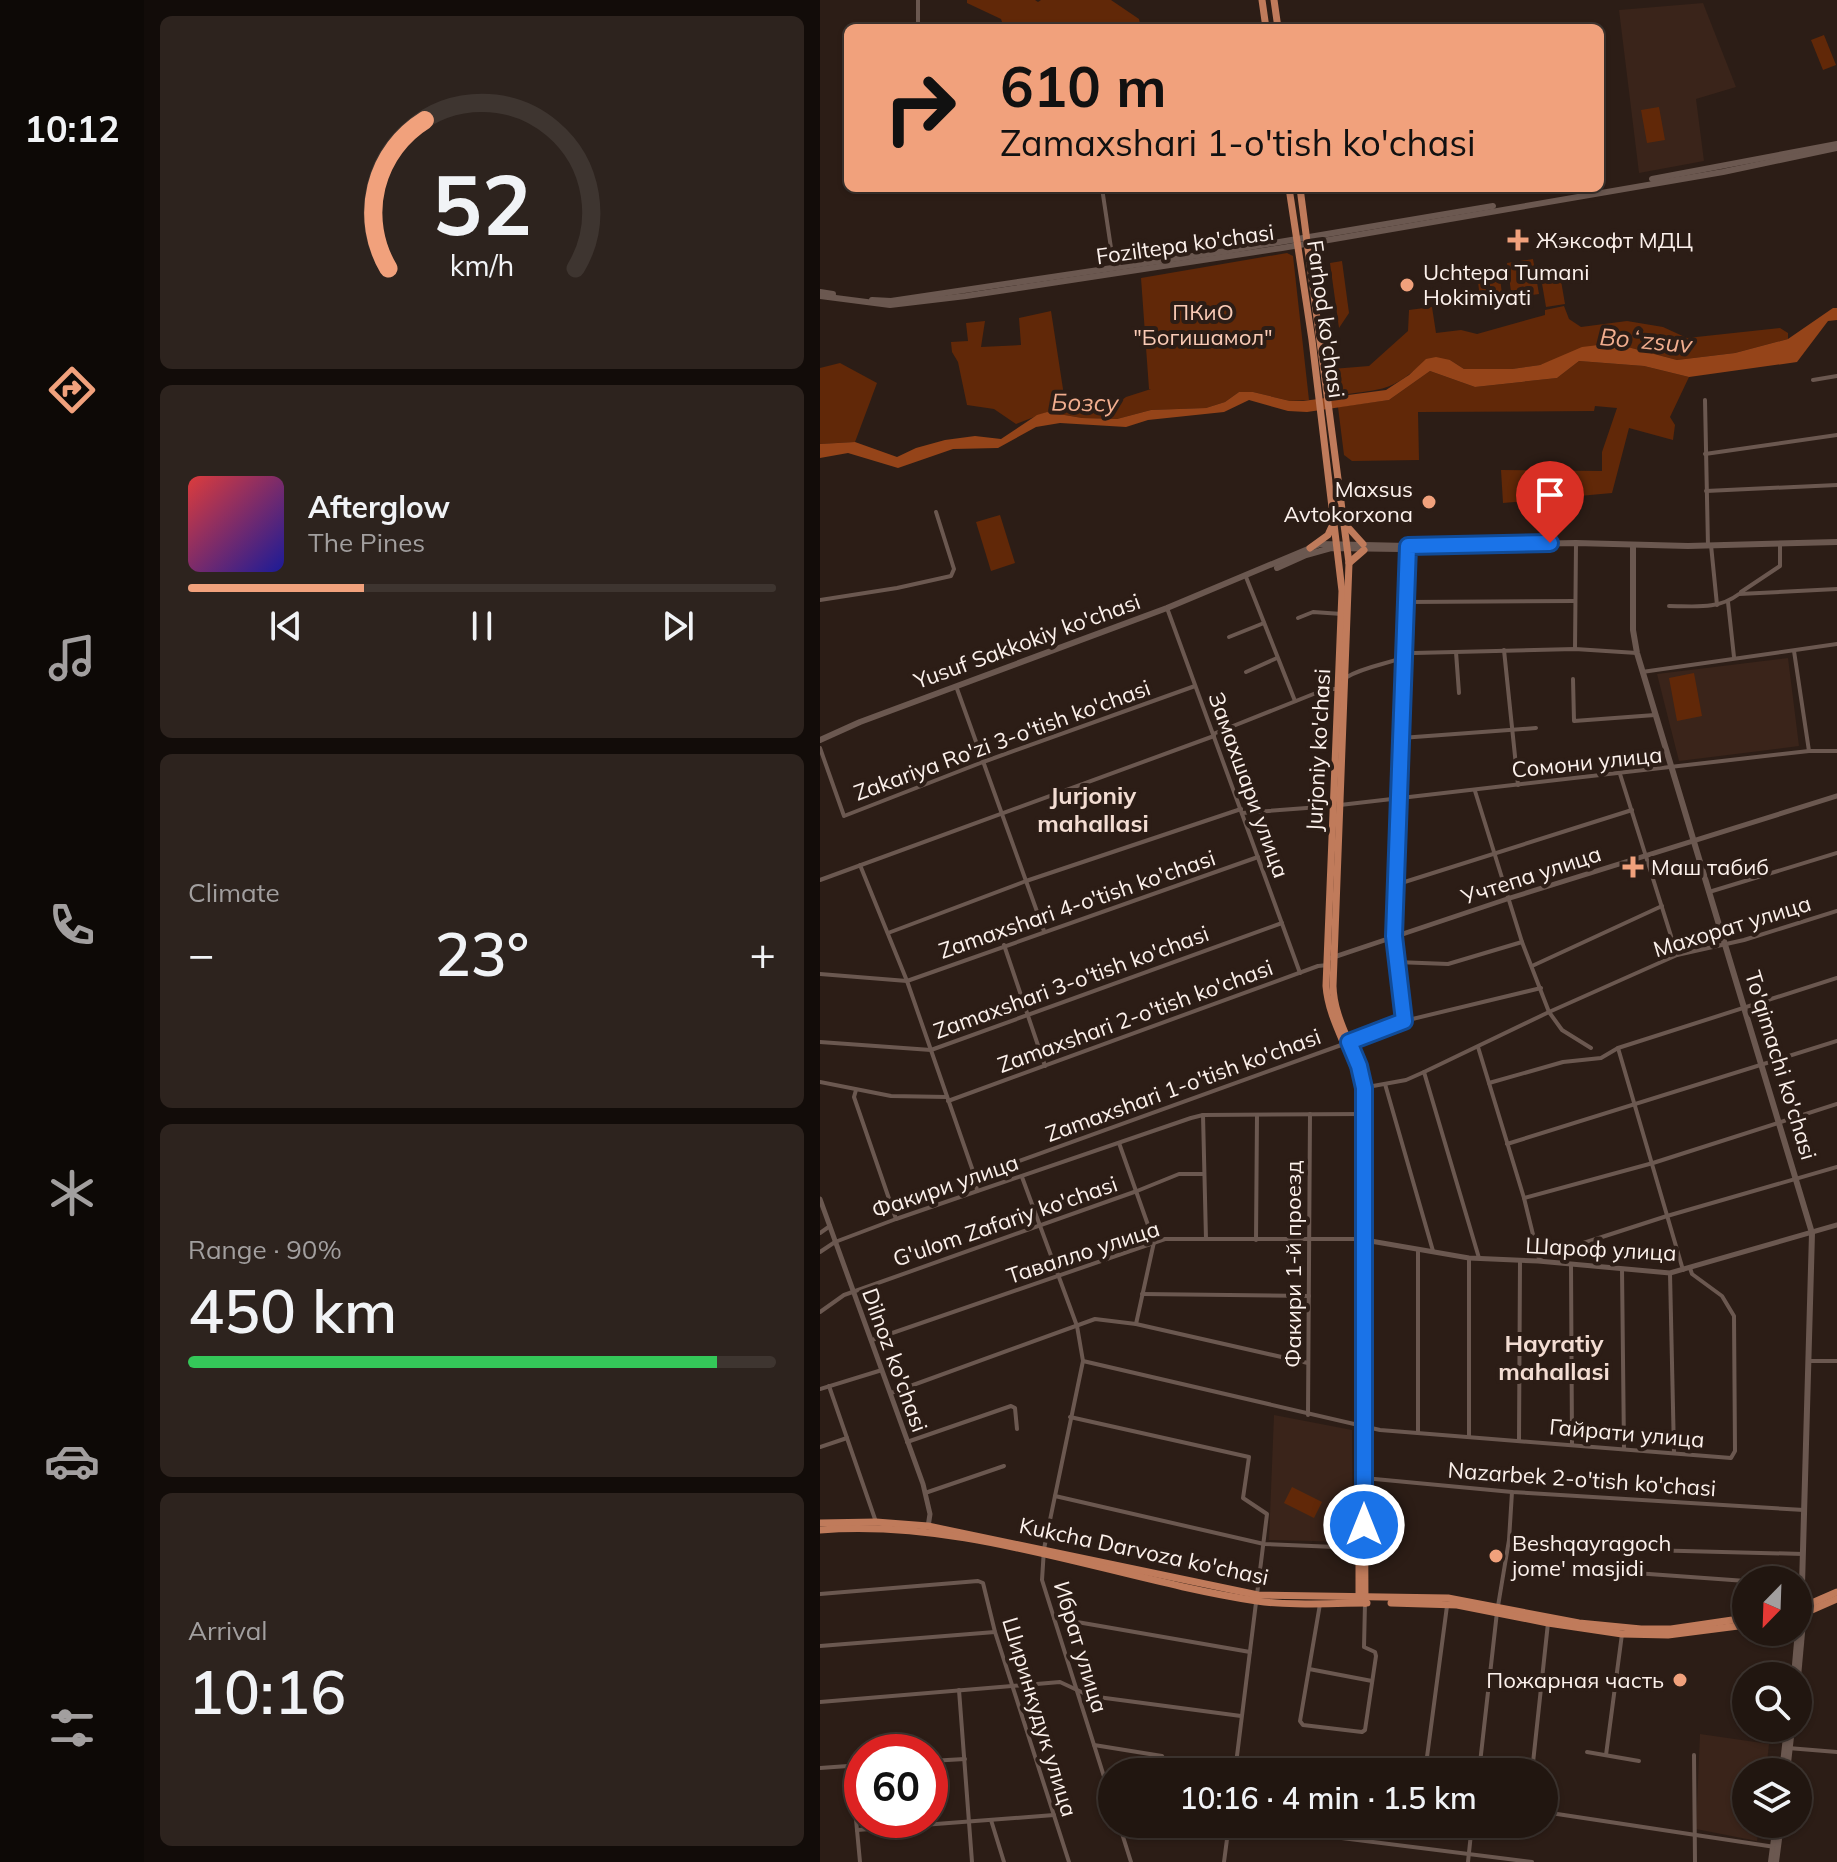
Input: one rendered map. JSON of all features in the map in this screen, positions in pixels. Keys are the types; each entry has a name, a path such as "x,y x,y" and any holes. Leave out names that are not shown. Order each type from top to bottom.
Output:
{"main road":[{"path":"1262,0 1265,24"},
{"path":"1274,0 1277,24"},
{"name":"Foziltepa ko'chasi","path":"1604,187 1837,146"},
{"name":"Foziltepa ko'chasi","path":"1604,191 1723,172 1837,146"},
{"name":"Farhod ko'chasi","path":"1290,192 1336,455 1343,546"},
{"name":"Farhod ko'chasi","path":"1301,192 1326,456"},
{"name":"Foziltepa ko'chasi","path":"820,294 890,305 1297,242 1577,192"},
{"name":"Foziltepa ko'chasi","path":"1307,240 1601,192"},
{"name":"Foziltepa ko'chasi","path":"820,294 891,301 1297,242"},
{"name":"Jurjoniy ko'chasi","path":"1326,456 1335,518 1349,563 1347,677 1336,806"},
{"path":"1310,548 1328,535 1335,518"},
{"path":"1343,522 1363,547 1349,563"},
{"name":"Yusuf Sakkokiy ko'chasi","path":"820,740 860,722 1167,608 1320,544 1400,549 1408,546 1576,543 1710,546 1837,542"},
{"name":"To'qimachi ko'chasi","path":"1633,545 1633,630 1637,653 1812,1233 1802,1566"},
{"name":"Jurjoniy ko'chasi","path":"1343,546 1329,1008 1346,1043 1361,1088 1363,1600"},
{"name":"Yusuf Sakkokiy ko'chasi","path":"1246,577 1273,570 1320,550 1343,546"},
{"name":"Kukcha Darvoza ko'chasi","path":"820,1523 876,1522 928,1529 1258,1598 1448,1598 1622,1631 1671,1629 1732,1620"},
{"name":"Kukcha Darvoza ko'chasi","path":"820,1530 928,1529"},
{"path":"1812,1606 1837,1592"},
{"path":"1812,1608 1837,1599"},
{"name":"Kukcha Darvoza ko'chasi","path":"1363,1600 1498,1609 1548,1623 1668,1635 1732,1627"},
{"path":"1786,1758 1788,1742"},
{"path":"1774,1862 1776,1838"}],"street":[{"path":"918,0 918,24"},
{"path":"1103,192 1114,268"},
{"path":"1813,380 1837,376"},
{"path":"1705,400 1706,491 1717,605"},
{"path":"1705,454 1837,435"},
{"path":"1706,491 1837,485"},
{"path":"820,600 951,576 954,569 936,512"},
{"path":"1575,649 1576,543"},
{"path":"1669,606 1728,602 1780,566 1780,544"},
{"path":"1404,1021 1394,936 1408,546"},
{"path":"1246,577 1295,701"},
{"path":"1739,594 1837,589"},
{"path":"1407,602 1575,601"},
{"path":"1728,602 1734,657"},
{"name":"Замахшари улица","path":"1167,608 1300,973"},
{"path":"1298,618 1313,612 1342,614"},
{"path":"1229,637 1264,623"},
{"path":"1642,672 1837,644"},
{"path":"1347,677 1414,653 1575,649 1637,653"},
{"path":"1504,650 1518,785"},
{"path":"1794,650 1809,751"},
{"path":"1456,652 1459,693"},
{"path":"1246,672 1278,658"},
{"path":"1573,679 1572,718 1577,721 1655,715"},
{"path":"956,686 1044,931"},
{"name":"Zakariya Ro'zi 3-o'tish ko'chasi","path":"820,748 844,816 1195,686"},
{"path":"820,880 1213,735 1326,689 1339,689"},
{"path":"1401,738 1536,728"},
{"name":"Сомони улица","path":"888,933 1026,881 1242,811 1336,806 1809,751 1837,751"},
{"path":"1620,774 1677,955"},
{"path":"1475,791 1522,942 1549,1012 1562,1030 1591,1048"},
{"name":"Учтепа улица","path":"1331,961 1394,936 1510,898 1837,796"},
{"path":"1395,885 1632,810"},
{"path":"1709,893 1837,853"},
{"name":"Zamaxshari 4-o'tish ko'chasi","path":"907,981 1258,857"},
{"path":"860,865 907,981 975,1177 977,1191"},
{"path":"1532,966 1662,906"},
{"name":"Махорат улица","path":"1361,1088 1424,1072 1677,955 1837,911"},
{"name":"Zamaxshari 3-o'tish ko'chasi","path":"820,1042 931,1050 1282,923"},
{"path":"1395,962 1448,964 1522,942"},
{"path":"1004,945 1045,1066"},
{"name":"Zamaxshari 2-o'tish ko'chasi","path":"820,1082 891,1096 948,1099 1331,961"},
{"path":"820,974 907,981"},
{"path":"1489,1083 1563,1062 1601,1058 1618,1048 1837,978"},
{"name":"Zamaxshari 1-o'tish ko'chasi","path":"975,1177 1404,1021 1541,988"},
{"path":"1507,1144 1837,1041"},
{"path":"1478,1047 1524,1198 1539,1259 1667,1216 1837,1167"},
{"path":"1618,1048 1683,1270"},
{"path":"1424,1072 1479,1258"},
{"path":"1385,1084 1433,1251"},
{"path":"856,1090 854,1097 896,1219"},
{"path":"1524,1198 1653,1163 1837,1104"},
{"name":"Факири 1-й проезд","path":"1308,1415 1310,1114"},
{"name":"Факири улица","path":"820,1252 835,1242 896,1219 1203,1115 1362,1114"},
{"path":"1203,1115 1206,1239"},
{"path":"1256,1240 1257,1115"},
{"path":"1119,1143 1154,1242 1136,1324"},
{"name":"G'ulom Zafariy ko'chasi","path":"820,1312 853,1292 1179,1174 1204,1174"},
{"name":"Ибрат улица","path":"1022,1177 1077,1326 1083,1361 1044,1551 1042,1580 1098,1758"},
{"name":"Dilnoz ko'chasi","path":"820,1199 925,1493 930,1514 928,1529"},
{"name":"Шароф улица","path":"1361,1239 1469,1258 1539,1259 1571,1265 1670,1273 1837,1225"},
{"path":"820,1233 830,1226"},
{"name":"Тавалло улица","path":"872,1340 1154,1242 1361,1239"},
{"path":"1418,1249 1418,1433"},
{"path":"1469,1258 1469,1437"},
{"path":"1519,1441 1520,1261"},
{"path":"1571,1265 1572,1444"},
{"name":"Гайрати улица","path":"1083,1361 1361,1427 1731,1458 1735,1451 1734,1316 1722,1296 1692,1274 1690,1268"},
{"path":"1622,1269 1624,1449"},
{"path":"1670,1273 1674,1453"},
{"path":"1142,1294 1309,1296"},
{"path":"891,1393 1095,1319 1136,1324 1308,1363"},
{"path":"1809,1361 1837,1361"},
{"path":"820,1389 882,1370"},
{"path":"829,1386 876,1522"},
{"path":"907,1442 1011,1406 1015,1408 1017,1429"},
{"path":"1070,1417 1247,1455 1250,1460 1243,1494 1246,1500 1267,1514 1237,1758"},
{"path":"820,1447 847,1438"},
{"path":"925,1493 1004,1466"},
{"name":"Nazarbek 2-o'tish ko'chasi","path":"1361,1478 1512,1492 1804,1510"},
{"path":"1481,1758 1509,1540 1512,1492"},
{"path":"1055,1496 1264,1544 1362,1548"},
{"path":"1509,1540 1645,1550 1803,1554"},
{"path":"1635,1573 1732,1580"},
{"name":"Ширинкудук улица","path":"820,1594 981,1582 1069,1862"},
{"path":"1320,1600 1300,1721 1303,1725 1364,1732 1376,1653 1364,1647 1363,1600"},
{"path":"1427,1758 1447,1604"},
{"path":"1054,1618 1250,1652"},
{"path":"1534,1758 1548,1623"},
{"path":"1606,1755 1622,1631"},
{"path":"820,1646 995,1632"},
{"path":"1309,1669 1372,1681"},
{"path":"820,1702 1060,1682 1090,1696 1241,1716"},
{"path":"959,1690 972,1862"},
{"path":"1094,1745 1163,1758"},
{"path":"1787,1748 1837,1752"},
{"path":"1587,1752 1639,1761"},
{"path":"1694,1755 1695,1862"},
{"path":"948,1760 965,1759"},
{"path":"820,1768 844,1766"},
{"path":"1558,1814 1775,1847"},
{"path":"948,1823 1054,1815"},
{"path":"991,1820 1004,1862"},
{"path":"858,1838 860,1862"},
{"path":"1123,1838 1131,1862"},
{"path":"1224,1862 1228,1838"},
{"path":"1342,1838 1532,1862"},
{"path":"1468,1862 1471,1838"}],"shaded area":[{"path":"1703,3 1736,87 1696,99 1704,161 1639,173 1619,10"},
{"name":"Бозсу","path":"1837,308 1837,320 1828,321 1797,362 1689,377 1644,366 1579,361 1557,378 1475,387 1430,371 1389,400 1307,412 1288,411 1249,400 1224,412 1148,420 1126,427 1060,423 1036,427 998,448 953,449 898,468 848,453 820,458 820,444 855,442 897,457 945,440 975,436 1001,439 1037,415 1047,412 1082,418 1117,419 1151,410 1206,408 1225,402 1239,392 1303,401 1386,390 1426,359 1436,357 1450,360 1464,369 1512,369 1540,365 1582,347 1607,344 1677,360 1735,353 1788,339"},
{"path":"1788,658 1799,746 1679,761 1657,674"},
{"path":"1274,1415 1352,1430 1353,1542 1269,1540"},
{"path":"1700,1734 1732,1739 1732,1742 1769,1744 1768,1758 1732,1758 1732,1836 1696,1829"}],"green space":[{"path":"967,0 1111,0 1139,19 1140,24 1003,24 1001,19 967,3"},
{"path":"1824,35 1836,65 1823,70 1811,40"},
{"path":"1659,107 1665,140 1647,143 1641,110"},
{"name":"ПКиО \"Богишамол\"","path":"1287,253 1293,256 1309,400 1290,401 1253,392 1239,392 1225,402 1206,408 1151,410 1117,419 1082,418 1047,412 1016,424 994,409 967,405 951,342 968,341 966,323 985,321 981,347 1021,345 1019,318 1051,311 1065,402 1115,405 1126,397 1151,389 1141,278"},
{"path":"1533,259 1539,294 1512,298 1507,263"},
{"path":"1342,261 1349,313 1339,328 1330,263"},
{"path":"1559,269 1565,304 1546,307 1540,272"},
{"path":"1493,272 1494,279 1500,278 1502,294 1497,295 1498,301 1487,303 1486,297 1480,298 1477,274"},
{"path":"1564,306 1569,319 1581,327 1627,321 1663,327 1687,338 1780,328 1788,333 1788,339 1735,353 1677,360 1620,345 1512,369 1464,369 1450,360 1426,360 1403,379 1385,388 1336,396 1332,369 1369,366 1408,331 1409,310 1432,307 1436,333 1461,330 1477,334 1545,315 1545,310"},
{"path":"1579,361 1644,366 1689,377 1670,417 1675,425 1673,440 1629,428 1612,493 1503,503 1501,470 1602,471 1602,452 1617,408 1595,406 1594,411 1418,412 1419,460 1352,461 1344,455 1338,407 1389,400 1430,371 1475,387 1557,378"},
{"path":"840,363 877,383 855,442 820,444 820,368"},
{"path":"1000,515 1015,563 991,571 976,522"},
{"path":"1694,673 1702,716 1677,721 1669,678"},
{"path":"1292,1487 1322,1502 1314,1518 1284,1503"}],"place":[{"name":"Жэксофт МДЦ","path":"1518,240"},
{"name":"Uchtepa Tumani Hokimiyati","path":"1407,285"},
{"name":"Maxsus Avtokorxona","path":"1429,502"},
{"name":"Маш табиб","path":"1633,867"},
{"name":"Beshqayragoch jome' masjidi","path":"1496,1556"},
{"name":"Пожарная часть","path":"1680,1680"}],"district":[{"name":"Jurjoniy mahallasi","path":"1093,810"},
{"name":"Hayratiy mahallasi","path":"1554,1358"}],"route":[{"path":"1364,1525 1364,1088 1349,1042 1404,1021 1394,936 1408,546 1550,543"}],"water label":[{"name":"Boʻzsuv","path":"1646,341"}]}
